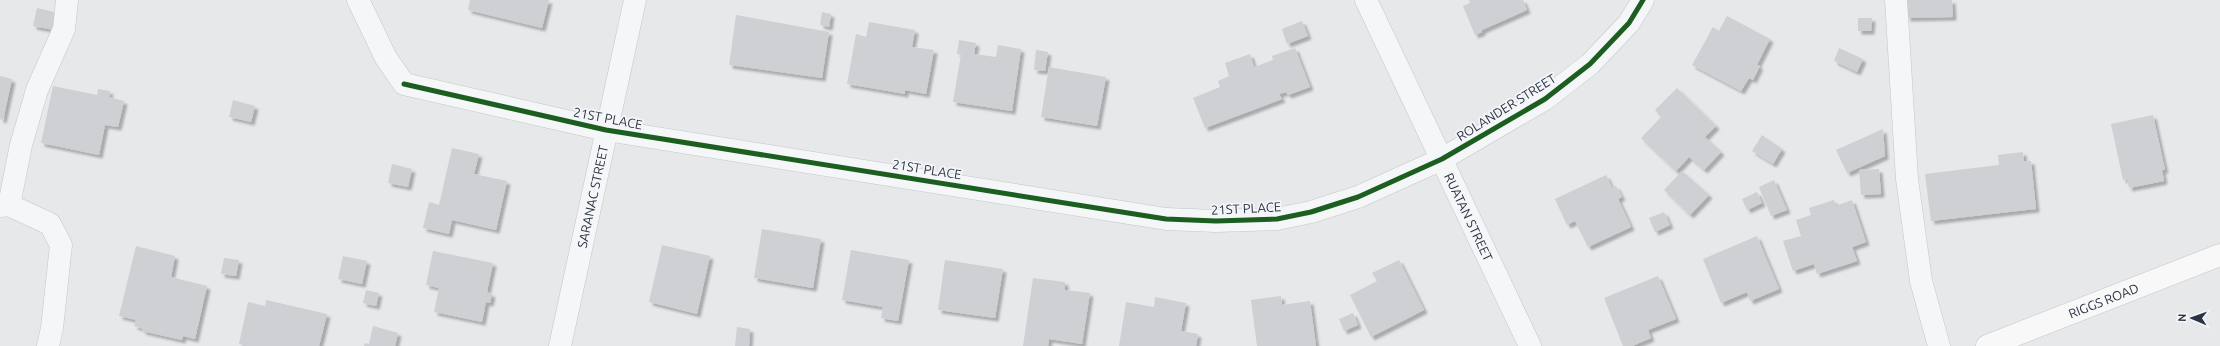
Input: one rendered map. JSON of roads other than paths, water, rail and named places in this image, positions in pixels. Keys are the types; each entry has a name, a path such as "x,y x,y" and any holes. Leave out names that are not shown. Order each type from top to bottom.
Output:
{"main road":[{"name":"RIGGS ROAD","path":"1987,346 2220,255"}],"street":[{"path":"48,346 61,245 50,224 4,206 37,90 64,29 67,0"},
{"name":"21ST PLACE","path":"358,0 386,58 404,84 606,130 1166,218 1216,221 1277,219 1311,212 1358,197 1442,159"},
{"name":"SARANAC STREET","path":"560,346 635,0"},
{"name":"RUATAN STREET","path":"1366,0 1530,346"},
{"name":"ROLANDER STREET","path":"1442,159 1545,99 1590,64 1630,23 1643,0"},
{"path":"1896,0 1907,179 1921,281 1939,346"}]}
